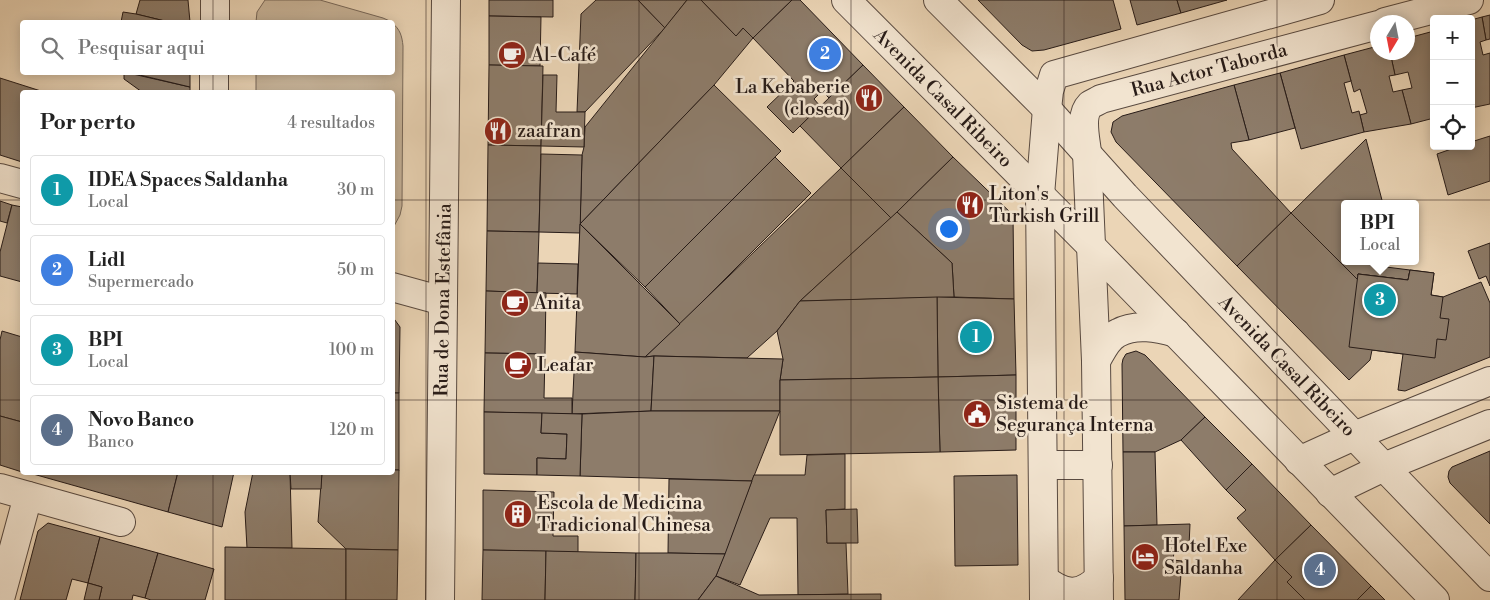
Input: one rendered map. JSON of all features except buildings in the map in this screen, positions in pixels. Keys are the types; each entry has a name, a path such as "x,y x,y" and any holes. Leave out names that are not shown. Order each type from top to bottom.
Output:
{"street":[{"path":"215,0 215,20"},
{"name":"Rua de Dona Estefânia","path":"440,600 446,0"},
{"name":"Avenida Casal Ribeiro","path":"846,0 1091,246 1435,600"},
{"name":"Avenida Casal Ribeiro","path":"938,0 1047,109 1125,196 1490,577"},
{"name":"Rua Actor Taborda","path":"1047,109 1049,91 1054,75 1320,0"},
{"path":"1412,15 1469,0"},
{"name":"Rua Actor Taborda","path":"1087,153 1085,113 1090,105 1101,99 1370,27"},
{"path":"214,75 214,90"},
{"name":"Avenida Casal Ribeiro","path":"1040,195 1047,109"},
{"path":"1040,195 1044,590 1055,588 1065,592 1089,588 1099,589 1096,361 1087,153"},
{"path":"0,178 20,183"},
{"path":"395,288 443,301"},
{"path":"1096,361 1105,344 1118,333 1139,327 1157,327 1176,333"},
{"path":"1299,461 1354,436 1490,381"},
{"path":"1330,493 1384,468 1490,424"},
{"path":"1044,465 1098,464"},
{"path":"0,488 121,522"},
{"path":"0,599 28,496"}],"shaded area":[{"path":"265,0 320,0 388,20 256,20 257,12"},
{"path":"395,26 400,33 403,46 402,206 395,224 395,90 256,90 256,75 395,75"}],"place":[{"name":"Lidl","path":"825,54"},
{"name":"Al-Café","path":"512,55"},
{"name":"La Kebaberie (closed)","path":"869,98"},
{"name":"zaafran","path":"498,131"},
{"name":"Liton's Turkish Grill","path":"970,205"},
{"name":"BPI","path":"1380,300"},
{"name":"Anita","path":"515,303"},
{"name":"IDEA Spaces Saldanha","path":"976,337"},
{"name":"Leafar","path":"518,365"},
{"name":"Sistema de Segurança Interna","path":"977,414"},
{"name":"Escola de Medicina Tradicional Chinesa","path":"518,514"},
{"name":"Hotel Exe Saldanha","path":"1145,557"},
{"name":"Novo Banco","path":"1320,570"}]}
